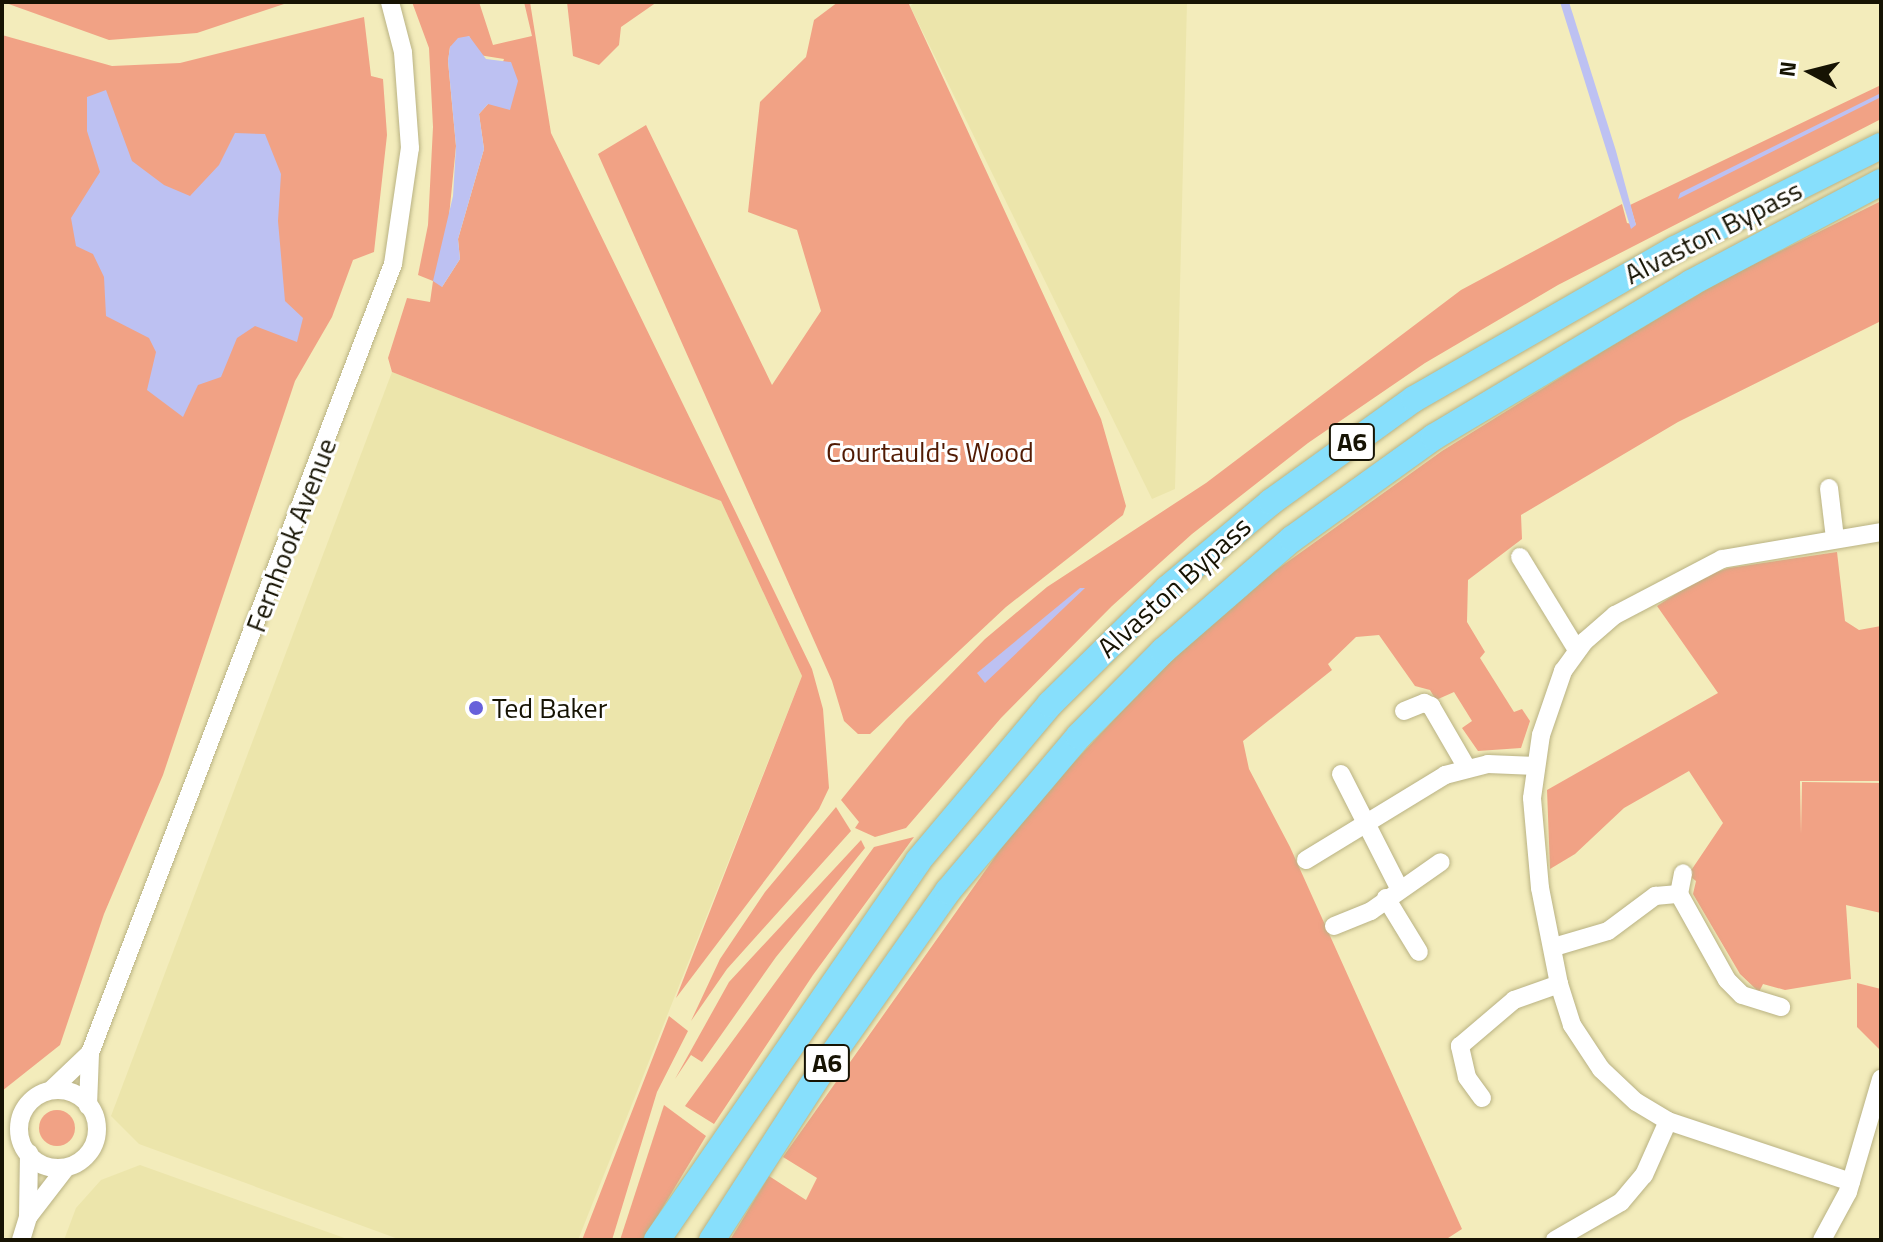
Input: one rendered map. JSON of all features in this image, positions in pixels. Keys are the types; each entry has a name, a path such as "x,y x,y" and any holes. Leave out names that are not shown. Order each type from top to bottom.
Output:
{"highway":[{"name":"Alvaston Bypass","path":"657,1240 693,1193 918,861 1050,704 1167,589 1271,502 1414,399 1675,249 1881,146"},
{"name":"Alvaston Bypass","path":"712,1240 828,1061 948,891 1079,736 1185,631 1292,539 1434,437 1691,283 1881,182"},
{"path":"669,1240 693,1193"}],"street":[{"name":"Fernhook Avenue","path":"28,1217 65,1169 84,1158 95,1143 97,1124 88,1106 90,1053 393,264 410,148 403,52 390,2"},
{"path":"1829,488 1835,538"},
{"path":"1851,1182 1668,1121 1629,1097 1597,1064 1572,1025 1559,984 1532,829 1536,766 1545,718 1577,650 1615,615 1676,580 1722,559 1881,532"},
{"path":"1520,557 1577,650"},
{"path":"1404,711 1424,703 1431,706 1467,768"},
{"path":"1306,860 1363,822 1467,768 1536,766"},
{"path":"1341,774 1357,801 1363,822 1419,952"},
{"path":"1334,926 1441,862"},
{"path":"1683,873 1679,894 1727,980 1742,995 1781,1007"},
{"path":"1554,947 1608,931 1655,896 1679,894"},
{"path":"1482,1098 1467,1077 1460,1046 1514,1000 1559,984"},
{"name":"Fernhook Avenue","path":"21,1240 28,1217 29,1153 19,1132 23,1111 39,1094 51,1090 90,1053"},
{"path":"1822,1240 1851,1182 1881,1079"},
{"path":"51,1090 67,1091 88,1106"},
{"path":"1555,1240 1621,1202 1644,1175 1668,1121"},
{"path":"29,1153 41,1164 65,1169"}],"shaded area":[{"path":"916,2 1187,2 1175,489 1152,499 910,6"},
{"path":"392,372 721,501 802,676 578,1240 401,1240 139,1144 111,1116"},
{"path":"140,1165 350,1240 64,1240 76,1208 101,1180"}],"green space":[{"path":"3,2 290,2 197,33 109,40"},
{"path":"412,2 479,2 493,45 532,36 524,2 530,2 551,133 812,669 823,709 829,788 819,809 676,998 802,676 721,501 392,372 388,358 407,298 430,302 433,281 418,275 428,225 433,127 429,48","holes":["469,36 479,55 504,59 488,104 479,114 484,149 458,239 460,259 442,287 456,146 448,61 450,47"]},
{"path":"567,2 657,2 621,27 619,45 599,65 573,56"},
{"name":"Courtauld's Wood","path":"838,2 908,2 1101,419 1126,506 1123,515 1006,607 870,734 858,734 844,721 832,681 598,154 646,125 772,385 821,311 797,230 748,212 760,102 806,57 814,20"},
{"path":"364,17 371,76 383,79 387,135 374,252 353,260 332,317 295,381 163,775 104,914 60,1045 2,1091 2,35 112,66 180,63"},
{"path":"1881,85 1881,119 1558,285 1425,363 1308,443 1192,534 1112,606 1001,718 906,828 875,837 855,828 859,822 841,800 906,720 985,639 1047,587 1206,483 1461,290 1622,204 1627,223 1636,225 1630,205"},
{"path":"1881,201 1881,321 1678,422 1521,515 1522,539 1468,580 1467,622 1485,652 1480,658 1514,712 1522,709 1530,721 1521,748 1478,751 1462,728 1472,721 1454,692 1436,700 1430,690 1415,686 1379,635 1356,637 1328,664 1332,670 1243,741 1249,769 1290,847 1462,1229 1445,1240 730,1240 769,1176 806,1200 817,1178 783,1157 1026,813 1159,672 1258,583 1442,451 1724,279"},
{"path":"1837,552 1845,621 1859,630 1881,626 1881,781 1800,781 1801,834 1802,782 1881,783 1881,913 1846,905 1851,979 1785,990 1763,984 1759,992 1740,974 1693,894 1696,881 1688,875 1723,823 1689,771 1624,808 1575,854 1550,869 1547,790 1718,693 1657,606 1704,576 1729,568"},
{"path":"836,807 851,831 727,969 691,1021 720,959 765,892"},
{"path":"914,837 813,975 714,1124 685,1106 874,847"},
{"path":"861,840 865,848 776,957 702,1062 691,1055 675,1079 729,982"},
{"path":"1857,983 1881,989 1881,1051 1857,1027"},
{"path":"669,1016 688,1031 657,1092 612,1240 582,1240"},
{"path":"664,1105 706,1136 643,1240 620,1240"},
{"path":"57,1110 70,1115 75,1128 70,1141 57,1146 44,1141 39,1128 44,1115"}],"water":[{"path":"1560,2 1569,2 1616,151 1636,225 1631,229"},
{"path":"469,36 486,59 511,62 518,81 510,110 488,104 479,114 484,149 458,239 460,259 442,287 433,281 453,196 456,146 448,61 450,47 458,38"},
{"path":"106,90 132,161 164,185 190,196 219,165 235,133 265,134 281,174 278,221 285,301 303,318 297,342 255,326 237,338 221,377 198,385 183,417 147,390 156,352 149,338 106,316 104,277 93,254 76,246 71,218 100,172 87,131 87,97"},
{"path":"1881,93 1881,97 1678,199 1680,193"},
{"path":"1080,588 1085,588 985,683 977,673"}],"place":[{"name":"Ted Baker","path":"476,708"}]}
